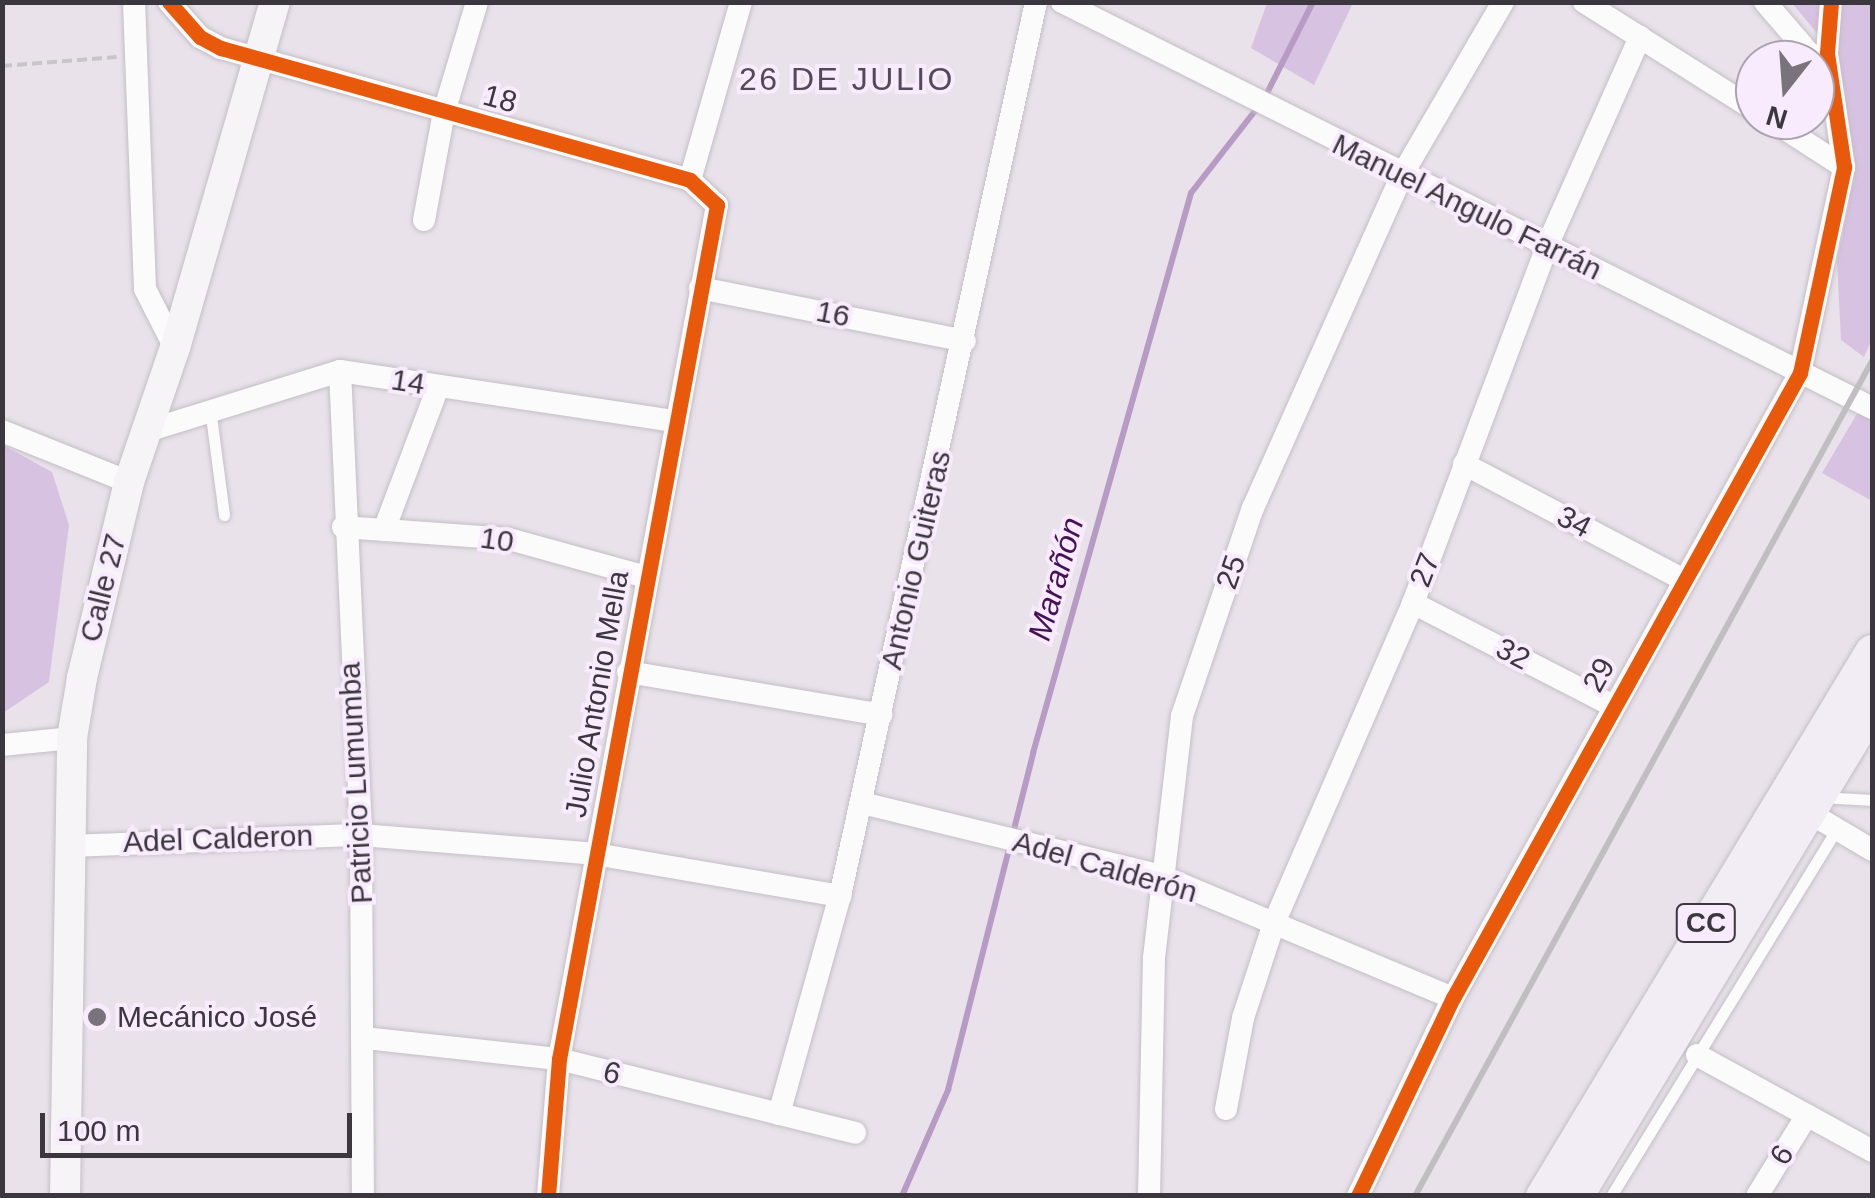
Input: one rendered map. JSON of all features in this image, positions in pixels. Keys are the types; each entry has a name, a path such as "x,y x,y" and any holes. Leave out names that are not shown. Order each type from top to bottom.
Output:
{"main road":[{"name":"Calle 27","path":"66,1196 72,738 129,482 175,348 275,2"},
{"name":"CC","path":"1543,1196 1872,652"},
{"name":"CC","path":"1575,1196 1821,812 1872,705"}],"street":[{"path":"134,2 145,289 175,348"},
{"name":"18","path":"169,2 200,37 260,60 690,180 716,205"},
{"path":"424,220 444,112 478,2"},
{"path":"690,180 742,2"},
{"name":"Antonio Guiteras","path":"778,1114 840,896 862,803 1036,2"},
{"name":"Manuel Angulo Farrán","path":"1062,2 1224,87 1872,408"},
{"name":"25","path":"1149,1196 1161,876 1182,716 1246,527 1402,175 1503,2"},
{"path":"1584,2 1735,97"},
{"path":"1765,2 1798,40"},
{"path":"1830,2 1830,40"},
{"name":"27","path":"1226,1108 1243,1018 1274,923 1412,602 1546,246 1640,37"},
{"path":"1835,105 1844,167"},
{"path":"1801,140 1844,167"},
{"name":"29","path":"1358,1196 1453,998 1800,373 1844,167"},
{"name":"Julio Antonio Mella","path":"548,1196 558,1059 716,205"},
{"name":"16","path":"700,288 965,341"},
{"name":"14","path":"147,431 212,416 340,372 676,421"},
{"name":"Patricio Lumumba","path":"340,372 343,527 361,835 366,1038 363,1196"},
{"path":"384,530 438,387"},
{"path":"2,431 129,482"},
{"name":"34","path":"1464,464 1684,580"},
{"name":"10","path":"343,527 509,540 646,577"},
{"name":"32","path":"1412,602 1613,706"},
{"path":"628,672 882,715"},
{"path":"2,745 72,738"},
{"name":"Adel Calderón","path":"862,803 1161,876 1453,998"},
{"path":"1821,812 1872,850"},
{"name":"Adel Calderon","path":"70,846 361,835 595,854 840,896"},
{"name":"6","path":"366,1038 558,1059 855,1133"},
{"path":"1696,1055 1872,1151"},
{"name":"6","path":"1757,1196 1807,1116"}],"lane":[{"path":"212,416 224,515"},
{"path":"1611,1196 1696,1055 1821,812 1872,800"}],"path":[{"path":"2,66 139,56"}],"shaded area":[{"path":"1267,3 1353,3 1314,85 1251,48"},
{"path":"1792,3 1872,3 1872,339 1864,357 1841,340 1837,261 1850,198 1835,40 1823,40"},
{"path":"1858,412 1872,419 1872,501 1822,473"},
{"path":"3,445 52,472 69,525 49,682 3,713"}],"waterway":[{"name":"Marañón","path":"1265,97 1313,2"},
{"name":"Marañón","path":"902,1196 948,1090 1033,753 1191,193 1258,107"}],"railway":[{"path":"1415,1196 1872,361"}],"cycle path":[{"path":"169,2 200,37 221,48 690,180 717,205 559,1059 548,1196"},
{"path":"1358,1196 1453,998 1800,373 1844,167 1827,53 1831,2"}],"place":[{"name":"Mecánico José","path":"97,1017"}],"district":[{"name":"26 DE JULIO","path":"847,79"}]}
